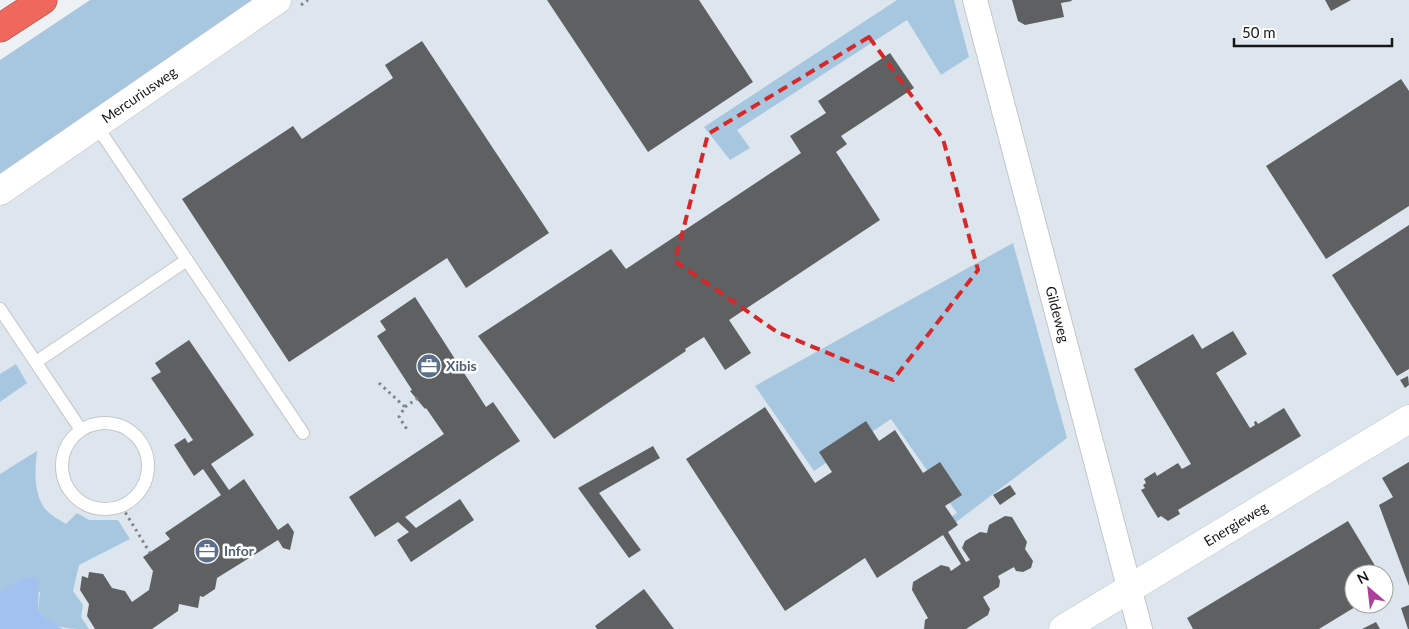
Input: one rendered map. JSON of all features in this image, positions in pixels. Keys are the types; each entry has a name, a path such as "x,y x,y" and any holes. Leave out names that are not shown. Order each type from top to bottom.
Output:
{"highway":[{"path":"0,28 43,0"}],"street":[{"name":"Mercuriusweg","path":"0,191 277,0"},
{"name":"Gildeweg","path":"975,0 1140,629"},
{"name":"Energieweg","path":"1064,629 1409,419"}],"lane":[{"path":"96,125 304,433"},
{"path":"36,362 186,260"},
{"path":"0,309 81,430"},
{"path":"109,423 123,426 135,435 144,446 149,460 148,474 143,488 134,500 122,507 108,510 94,508 81,502 71,493 64,480 62,466 64,452 71,440 81,430 94,424 109,423"}],"path":[{"path":"379,383 405,407"},
{"path":"408,431 399,417 405,407 418,398"},
{"path":"122,507 150,553"}],"highlighted area":[{"path":"869,37 943,139 978,270 893,380 777,332 675,261 708,134"}],"shaded area":[{"path":"90,0 261,0 0,175 0,60"},
{"path":"111,0 1409,0 1409,629 0,629 0,71"},
{"path":"897,0 954,0 969,57 941,75 907,20 737,130 750,148 730,160 704,127"},
{"path":"1013,243 1067,438 951,526 947,520 957,513 891,419 814,471 755,386"},
{"path":"16,364 27,383 0,402 0,374"},
{"path":"37,451 37,489 46,510 66,524 77,513 89,520 118,520 130,539 79,565 73,591 83,605 81,617 89,629 61,627 43,617 38,611 40,592 0,592 0,474"},
{"path":"23,578 35,578 39,581 38,611 63,629 0,629 0,592"}],"building":[{"path":"547,0 699,0 753,82 648,152"},
{"path":"1012,0 1072,1 1061,3 1064,17 1025,25 1018,21"},
{"path":"1325,0 1351,0 1331,11"},
{"path":"422,41 549,233 466,288 447,258 289,362 182,199 293,126 302,139 393,78 385,65"},
{"path":"890,53 914,88 841,136 847,144 836,152 880,220 729,320 751,353 725,370 704,337 554,439 478,336 611,249 626,269 801,153 790,136 826,113 818,101"},
{"path":"1401,79 1409,91 1409,206 1326,259 1266,166"},
{"path":"1409,225 1409,369 1397,376 1332,275"},
{"path":"415,297 486,407 493,402 520,441 405,517 416,528 460,499 474,520 411,562 397,540 409,532 398,522 375,537 349,497 444,434 426,408 410,391 412,390 377,336 386,330 380,321"},
{"path":"1233,331 1247,354 1216,373 1250,428 1255,425 1254,422 1256,421 1258,424 1284,408 1301,436 1178,510 1180,514 1168,521 1161,516 1158,518 1141,490 1145,488 1143,485 1146,483 1144,479 1155,472 1157,476 1178,463 1182,469 1191,464 1134,369 1193,334 1202,349"},
{"path":"189,340 254,435 211,464 229,490 244,479 278,530 288,523 294,532 290,550 283,548 278,540 217,578 215,589 203,597 200,596 198,608 179,604 178,611 152,629 95,629 87,616 89,604 80,590 82,576 88,578 89,572 103,574 112,588 125,591 132,602 149,590 153,571 143,557 170,539 165,533 221,495 203,469 194,476 174,445 185,438 188,443 193,440 151,378 161,372 155,363"},
{"path":"1408,376 1409,385 1405,388 1400,380"},
{"path":"765,407 815,483 832,472 819,452 866,421 879,441 895,430 923,473 940,462 962,495 945,506 958,525 948,532 966,562 970,560 962,548 965,541 980,532 987,533 989,525 1005,516 1012,517 1027,542 1025,549 1033,561 1031,568 1023,572 1016,571 1014,567 998,576 1000,581 999,587 983,597 990,609 988,615 966,629 924,629 925,620 928,618 912,590 913,582 941,565 949,567 951,571 961,564 943,535 877,578 865,558 785,611 686,459"},
{"path":"653,446 660,458 599,493 641,550 629,558 578,488"},
{"path":"1409,462 1409,586 1379,505 1393,497 1382,478"},
{"path":"1010,485 1016,494 1000,505 993,495"},
{"path":"1348,521 1374,564 1344,564 1344,614 1319,629 1193,629 1187,618"},
{"path":"644,589 674,629 597,629 595,626"},
{"path":"1409,605 1409,629 1408,629 1401,608"},
{"path":"1376,622 1380,629 1362,629"}],"place":[{"name":"Xibis","path":"429,366"},
{"name":"Infor","path":"207,551"}]}
